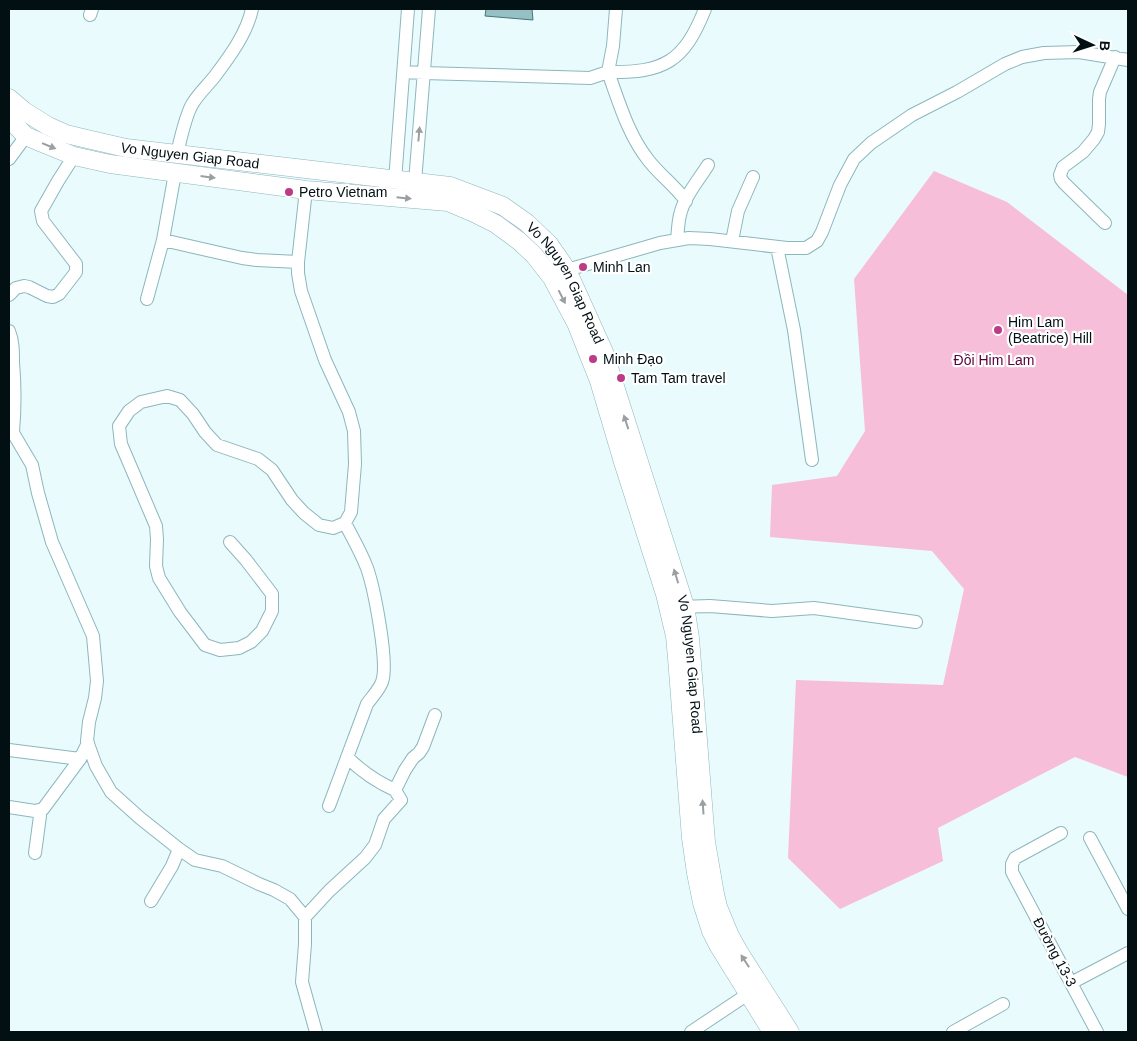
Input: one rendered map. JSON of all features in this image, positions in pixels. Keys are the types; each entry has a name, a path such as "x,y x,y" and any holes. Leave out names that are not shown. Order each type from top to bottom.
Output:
{"highway":[{"name":"Vo Nguyen Giap Road","path":"9,98 24,111 48,126 66,134 126,148 450,186 503,206 526,223 549,244 598,381 661,580 677,607 675,636 691,838 698,888 711,931 728,962 790,1032"},
{"name":"Vo Nguyen Giap Road","path":"9,119 26,136 74,156 110,164 306,190 448,202 496,224 560,274"},
{"name":"Vo Nguyen Giap Road","path":"754,990 772,1032"}],"street":[{"path":"177,154 192,104 238,43 250,20 252,9"},
{"path":"395,181 408,9"},
{"path":"415,182 429,9"},
{"path":"616,9 614,46 608,72 630,130 648,160 678,190 686,201"},
{"path":"404,72 590,78 608,72 639,71 658,67 674,58 692,37 704,9"},
{"path":"560,274 655,244 677,239 698,238 798,249 806,248 817,241 825,227 836,194 854,159 871,143 912,115 1005,64 1022,58 1044,53 1079,52 1128,60"},
{"path":"1105,223 1064,183 1060,175 1063,167 1078,158 1094,139 1099,124 1100,92 1115,57"},
{"path":"9,158 26,136"},
{"path":"9,295 16,288 24,286 53,297 59,294 76,272 76,264 43,221 41,211 74,156"},
{"path":"677,239 680,215 686,201 708,166"},
{"path":"146,299 162,240 175,172"},
{"path":"732,241 738,211 753,176"},
{"path":"230,542 272,594 272,611 262,630 251,642 238,648 220,650 205,644 180,612 159,578 156,566 156,526 121,444 120,426 129,411 141,402 167,396 180,400 217,445 258,459 272,470 304,514 319,525 333,528 345,522 350,512 355,464 354,432 349,412 325,360 301,291 298,262 306,190"},
{"path":"162,240 242,258 298,262"},
{"path":"777,247 794,330 812,460"},
{"path":"9,331 12,339 15,409 11,429 32,465 52,542 93,636 97,681 89,722 88,743 96,766 111,792 179,849 195,860 222,866 274,890 290,899 305,916 302,982 316,1032"},
{"path":"330,806 367,704 382,682 384,667 384,654 367,568 345,522"},
{"path":"677,607 710,606 772,611 814,608 916,622"},
{"path":"395,790 405,770 423,747 435,715"},
{"path":"9,807 43,810 80,759 88,743"},
{"path":"9,750 80,759"},
{"path":"305,916 365,858 375,845 384,819 401,800 395,790 382,784 347,758"},
{"path":"35,853 39,811"},
{"name":"Đường 13-3","path":"1061,833 1015,858 1012,864 1012,872 1097,1032"},
{"path":"1090,838 1128,909"},
{"path":"151,901 172,866 179,849"},
{"path":"1071,983 1128,953"},
{"path":"691,1032 754,990"},
{"path":"953,1032 1003,1004"}],"green space":[{"name":"Đồi Him Lam","path":"934,171 1007,202 1128,295 1128,777 1075,757 938,828 943,861 840,909 788,858 796,680 943,685 964,589 932,551 770,537 772,485 837,476 865,431 854,279"}],"building":[{"path":"486,9 532,9 533,20 485,16"}],"place":[{"name":"Petro Vietnam","path":"289,192"},
{"name":"Minh Lan","path":"583,267"},
{"name":"Him Lam (Beatrice) Hill","path":"998,330"},
{"name":"Minh Đạo","path":"593,359"},
{"name":"Tam Tam travel","path":"621,378"}]}
